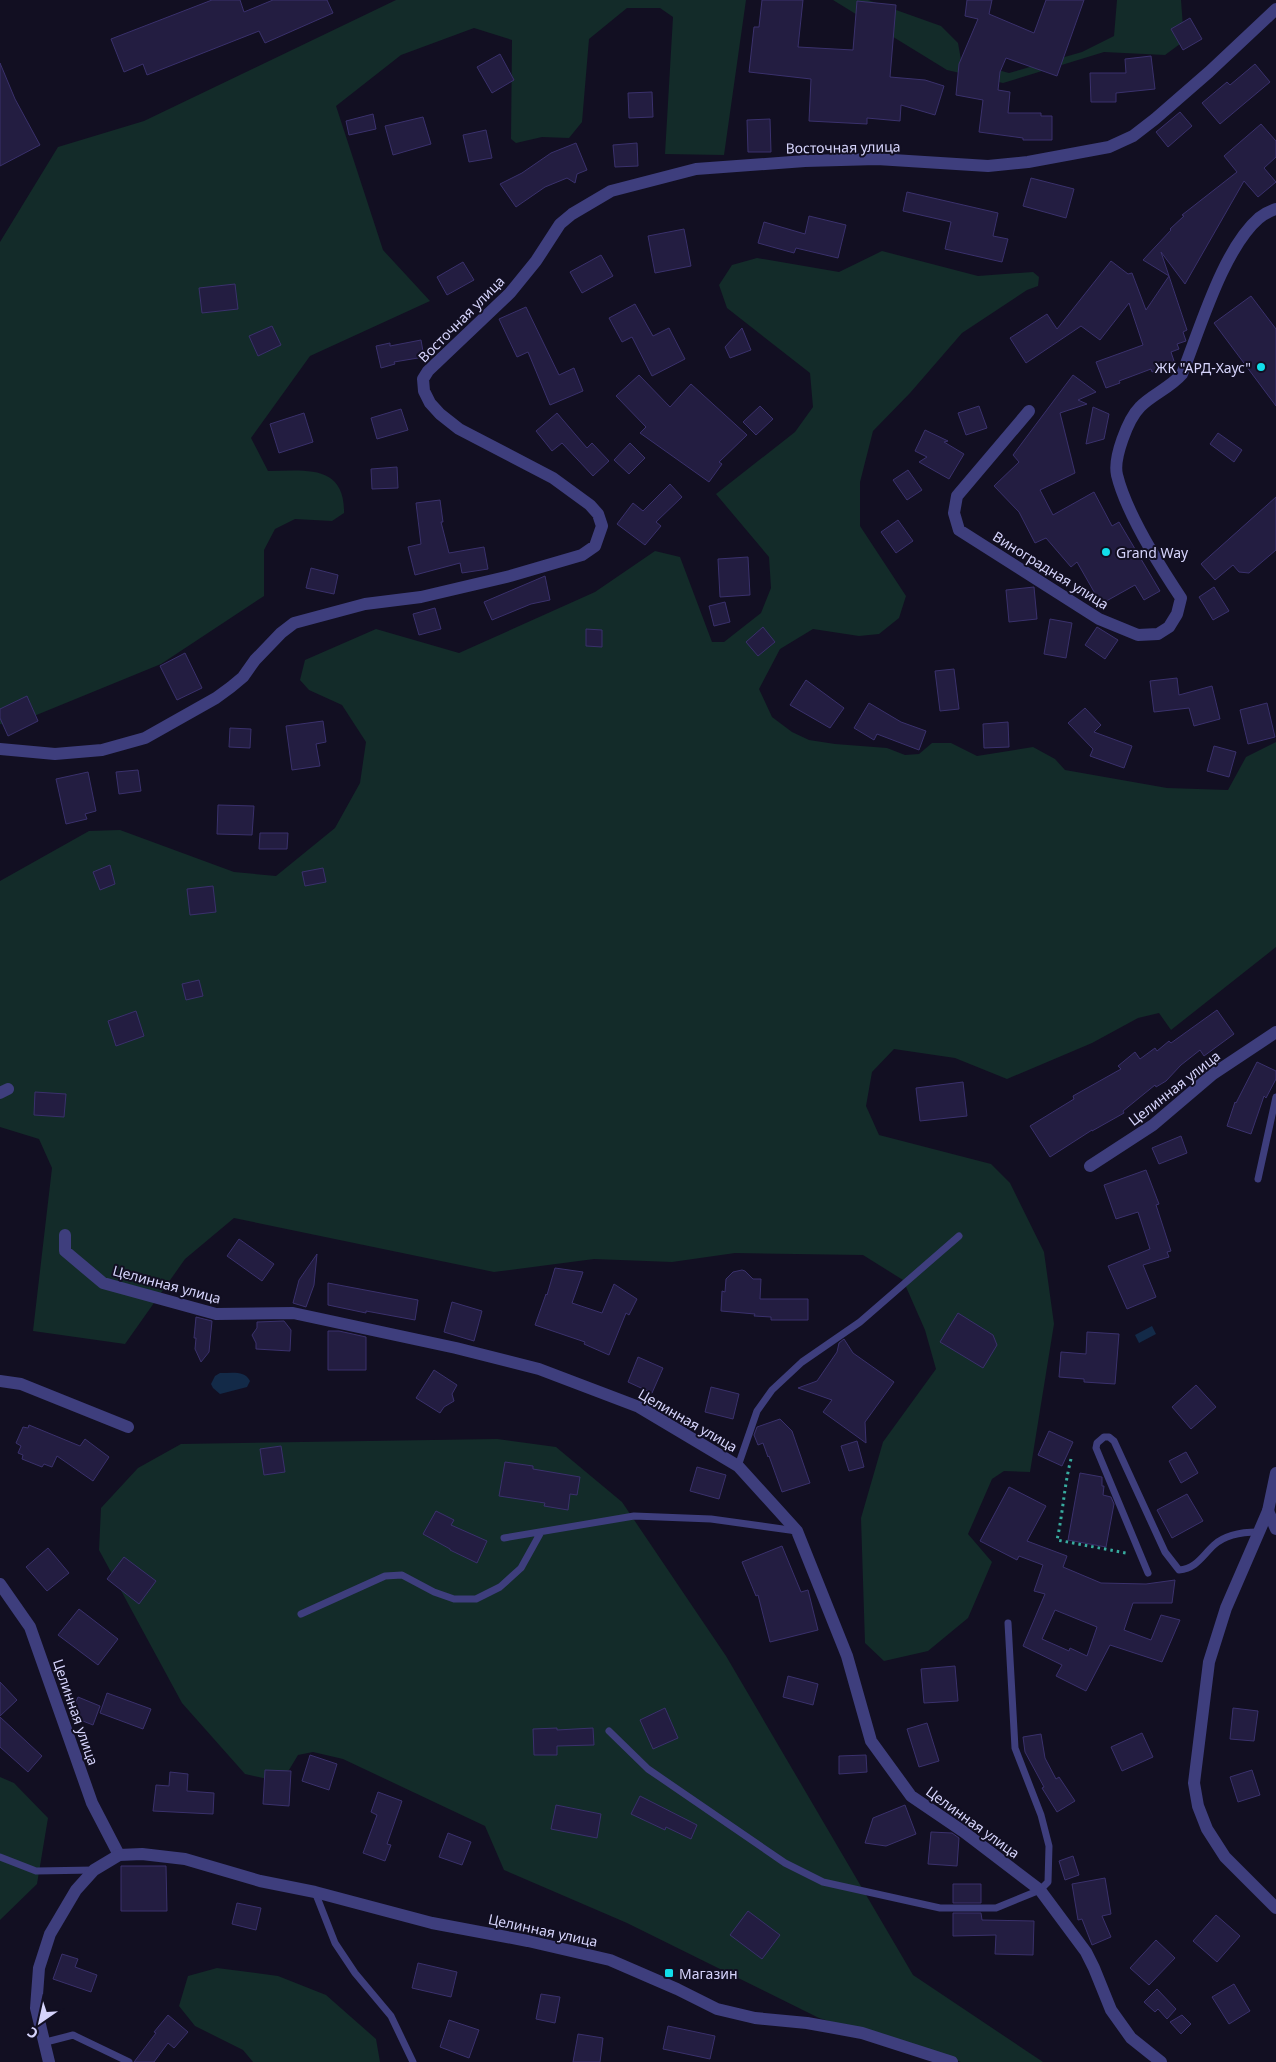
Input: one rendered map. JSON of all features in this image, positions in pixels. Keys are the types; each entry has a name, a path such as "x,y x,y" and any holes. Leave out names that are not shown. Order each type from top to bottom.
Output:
{"street":[{"name":"Восточная улица","path":"0,749 55,754 102,750 145,738 216,698 231,687 243,677 255,660 280,633 294,623 365,604 421,597 510,576 582,555 595,546 602,526 598,514 590,505 553,478 459,429 440,414 430,403 424,391 423,379 428,371 510,293 536,261 560,224 572,214 611,191 696,169 805,161 877,159 988,166 1028,162 1109,147 1134,136 1155,119 1209,72 1276,9"},
{"name":"Виноградная улица","path":"1029,411 957,496 954,512 959,530 1100,619 1138,635 1158,634 1169,627 1177,614 1181,598 1162,569 1127,504 1116,473 1120,451 1127,427 1140,406 1173,384 1182,374 1221,275 1249,228 1260,216 1276,208"},
{"name":"Целинная улица","path":"1090,1166 1153,1125 1213,1074 1276,1032"},
{"name":"Целинная улица","path":"66,1235 65,1251 103,1283 216,1314 293,1313 456,1348 539,1369 639,1407 738,1466 797,1531 847,1656 871,1741 911,1796 964,1832 1040,1890 1086,1952 1111,2010 1131,2038 1161,2062"},
{"path":"0,1380 22,1384 128,1427"},
{"path":"1276,1473 1268,1511 1226,1608 1209,1662 1194,1782 1198,1806 1207,1829 1225,1858 1276,1908"},
{"path":"1268,1511 1276,1529"},
{"name":"Целинная улица","path":"0,1584 30,1627 92,1804 119,1855"},
{"name":"Целинная улица","path":"49,2062 46,2042 36,2008 39,1968 50,1934 76,1890 94,1870 119,1855 142,1854 185,1859 260,1880 315,1892 432,1923 528,1941 610,1960 677,1989 717,2009 755,2018 807,2023 862,2033 952,2062"}],"lane":[{"path":"1258,1178 1276,1097"},
{"path":"738,1466 757,1411 772,1390 802,1362 860,1322 960,1236"},
{"path":"1148,1573 1096,1448 1097,1443 1104,1437 1109,1437 1114,1441 1165,1552 1180,1570 1196,1564 1214,1545 1234,1534 1258,1532"},
{"path":"504,1538 634,1516 711,1519 797,1531"},
{"path":"301,1614 385,1576 402,1575 434,1592 454,1599 476,1599 500,1587 521,1568 541,1532"},
{"path":"609,1731 648,1769 785,1863 823,1882 940,1908 996,1908 1040,1890 1048,1882 1049,1846 1041,1815 1015,1748 1008,1622"},
{"path":"0,1857 36,1871 94,1870"},
{"path":"315,1892 335,1943 355,1972 391,2016 413,2062"},
{"path":"46,2042 73,2035 129,2062"}],"path":[{"path":"1071,1459 1063,1499 1064,1508 1058,1540 1141,1555"}],"green space":[{"path":"396,0 746,0 724,155 665,154 673,17 660,8 627,8 589,39 582,122 569,138 542,137 516,143 511,139 512,40 474,28 401,55 336,106 383,250 430,301 310,356 251,438 268,471 308,471 320,473 330,478 337,485 342,497 344,513 332,521 295,519 275,529 264,550 264,596 161,664 12,725 0,724 0,242 58,147 144,121"},
{"path":"833,0 868,0 941,26 958,43 961,60 1009,73 1082,52 1114,36 1117,0 1181,0 1184,41 1165,55 1104,52 1003,83 947,70"},
{"path":"882,251 978,276 1033,272 1039,277 1038,286 1027,290 962,333 910,393 873,431 860,482 860,526 906,596 899,618 879,634 859,636 813,629 780,649 759,689 772,717 792,732 809,740 887,748 905,755 919,754 932,743 951,743 977,756 1033,747 1055,759 1065,770 1167,788 1228,790 1246,757 1276,742 1276,947 1171,1030 1159,1013 1138,1018 1092,1043 1007,1079 955,1058 894,1049 872,1072 866,1106 879,1135 991,1164 1010,1183 1044,1252 1054,1324 1030,1472 1004,1471 992,1479 968,1534 992,1562 968,1618 928,1651 884,1661 865,1643 861,1518 883,1442 936,1369 925,1330 903,1280 863,1255 735,1253 672,1262 594,1259 494,1272 234,1218 185,1259 125,1344 33,1331 52,1168 39,1139 0,1127 0,881 89,831 120,830 234,872 276,876 335,828 360,783 366,742 342,705 309,690 300,680 305,660 376,629 459,653 595,592 655,551 680,557 712,642 724,642 761,613 771,588 769,557 716,494 795,432 813,407 810,373 727,308 719,285 732,265 757,258 839,272"},
{"path":"497,1439 556,1447 622,1502 726,1656 913,1975 1043,2062 961,2062 819,2018 627,1923 504,1870 485,1826 343,1759 313,1752 298,1755 289,1770 272,1780 245,1774 182,1703 99,1550 101,1508 138,1468 181,1444"},
{"path":"0,1777 14,1783 48,1818 37,1884 0,1920"},
{"path":"217,1968 278,1976 326,1995 376,2039 380,2062 253,2062 243,2050 195,2026 179,2006 188,1976"}],"water":[{"path":"1152,1326 1156,1334 1139,1343 1135,1335"},
{"path":"220,1373 245,1375 250,1381 247,1387 220,1394 211,1384 215,1376"}],"building":[{"path":"212,0 240,0 244,12 273,0 327,0 333,13 265,43 259,31 147,75 143,64 124,72 111,39"},
{"path":"762,0 803,0 798,47 853,50 857,1 896,5 890,77 925,80 944,86 935,115 901,105 900,121 867,118 867,124 809,121 811,79 749,72 754,27 759,27"},
{"path":"967,0 992,0 989,14 1034,33 1046,0 1084,0 1057,76 1006,58 1000,72 998,90 1010,92 1008,113 1041,113 1041,116 1052,116 1052,140 1023,140 1023,138 979,132 983,100 956,95 959,64 978,19 965,16"},
{"path":"1190,18 1202,39 1183,50 1171,29"},
{"path":"500,54 514,80 492,93 477,67"},
{"path":"1151,56 1155,89 1116,93 1116,102 1091,102 1090,73 1126,73 1125,59"},
{"path":"0,63 15,99 40,145 0,166"},
{"path":"1255,64 1270,82 1220,124 1202,103 1227,82 1230,85"},
{"path":"652,92 653,117 629,118 628,93"},
{"path":"1180,112 1192,126 1168,147 1156,132"},
{"path":"373,114 376,129 349,135 346,121"},
{"path":"423,117 431,144 393,155 385,126"},
{"path":"770,119 771,152 748,152 747,120"},
{"path":"1261,124 1276,141 1276,157 1264,168 1276,182 1258,197 1244,181 1185,284 1161,252 1169,276 1143,260 1184,216 1182,215 1237,172 1224,156"},
{"path":"486,130 492,158 469,162 463,135"},
{"path":"576,143 587,170 577,174 575,183 567,178 545,187 516,207 500,184 522,173 551,153"},
{"path":"637,143 638,166 615,167 613,145"},
{"path":"1031,178 1074,189 1066,218 1023,206"},
{"path":"907,192 998,213 993,236 1008,239 1002,262 945,249 951,222 903,211"},
{"path":"809,216 846,225 838,258 796,248 794,253 758,243 764,222 805,234"},
{"path":"684,229 691,266 655,273 648,236"},
{"path":"601,255 613,276 582,293 570,272"},
{"path":"1111,261 1128,274 1132,273 1146,310 1169,276 1187,330 1183,332 1186,341 1177,344 1179,349 1171,352 1175,364 1152,372 1151,369 1106,388 1096,362 1143,345 1129,303 1100,340 1081,326 1026,363 1010,338 1047,314 1057,329"},
{"path":"463,262 474,280 447,295 437,277"},
{"path":"235,284 238,309 202,313 199,288"},
{"name":"ЖК \"АРД-Хаус\"","path":"1251,296 1276,329 1276,406 1214,323"},
{"path":"635,304 653,336 669,328 685,359 652,376 632,337 622,342 609,318"},
{"path":"526,307 559,375 574,368 583,391 550,405 528,352 517,357 499,319"},
{"path":"272,326 281,345 258,356 249,336"},
{"path":"742,328 751,350 730,358 725,347"},
{"path":"421,340 424,357 394,362 395,364 381,368 376,346 390,343 390,346"},
{"path":"639,375 670,407 691,384 747,435 719,462 722,464 709,482 640,433 646,427 616,396"},
{"path":"1073,375 1096,392 1078,400 1087,404 1060,413 1075,473 1040,490 1053,515 1094,492 1112,526 1119,522 1160,591 1144,600 1135,585 1101,604 1077,562 1071,567 1046,538 1035,543 1019,512 994,486 1019,462 1013,455"},
{"path":"760,406 773,419 756,435 743,422"},
{"path":"979,406 987,428 966,435 958,413"},
{"path":"1093,407 1109,414 1104,439 1086,444"},
{"path":"401,409 408,430 377,439 371,418"},
{"path":"304,413 313,442 279,453 270,424"},
{"path":"557,413 587,448 592,443 609,461 593,476 562,443 552,451 536,431"},
{"path":"925,430 948,441 944,442 964,454 949,479 919,462 927,457 915,451"},
{"path":"1218,433 1242,450 1234,462 1210,444"},
{"path":"630,443 645,458 629,474 614,460"},
{"path":"397,467 398,488 372,489 371,469"},
{"path":"908,470 922,490 907,500 893,480"},
{"path":"670,484 682,497 656,522 661,526 645,545 617,524 633,503 643,511"},
{"path":"1276,497 1276,550 1249,573 1239,572 1233,565 1215,580 1201,564"},
{"path":"440,500 443,522 441,522 449,553 484,547 488,569 462,573 460,563 415,575 408,547 421,544 416,503"},
{"path":"898,520 913,541 896,553 881,532"},
{"path":"748,557 750,595 720,597 718,559"},
{"path":"311,568 338,575 334,594 306,588"},
{"path":"545,576 550,600 531,604 492,620 484,602"},
{"path":"1034,587 1037,619 1009,622 1006,590"},
{"path":"1214,587 1229,611 1213,620 1199,597"},
{"path":"725,602 730,622 714,626 709,606"},
{"path":"435,608 441,629 419,635 413,614"},
{"path":"1050,619 1072,623 1066,658 1044,654"},
{"path":"763,627 775,642 758,656 746,642"},
{"path":"1097,627 1118,640 1105,659 1085,645"},
{"path":"586,629 602,630 602,647 586,646"},
{"path":"185,653 202,688 177,700 160,666"},
{"path":"954,669 959,709 940,711 935,671"},
{"path":"1177,678 1179,695 1212,686 1220,719 1194,726 1189,708 1154,712 1150,681"},
{"path":"806,680 844,708 830,728 790,705"},
{"path":"27,696 38,721 8,736 0,718 0,709"},
{"path":"869,703 901,722 926,731 919,750 877,734 874,740 854,728"},
{"path":"1267,703 1275,737 1248,744 1240,710"},
{"path":"1085,708 1101,725 1094,732 1132,746 1124,768 1090,756 1093,749 1068,723"},
{"path":"323,721 326,742 316,744 320,766 292,770 286,726"},
{"path":"1008,722 1009,747 984,748 983,724"},
{"path":"230,728 251,729 250,748 229,747"},
{"path":"1214,746 1236,752 1229,777 1207,771"},
{"path":"138,770 141,791 119,794 116,772"},
{"path":"88,772 96,811 85,814 87,819 66,824 56,779"},
{"path":"218,805 254,806 252,835 217,834"},
{"path":"260,833 288,833 287,849 259,849"},
{"path":"110,865 115,884 100,890 93,872"},
{"path":"323,868 326,882 305,886 302,872"},
{"path":"213,886 216,912 190,915 187,889"},
{"path":"199,980 203,996 186,1000 182,984"},
{"path":"1217,1010 1234,1034 1204,1056 1200,1050 1181,1065 1166,1081 1156,1087 1155,1085 1123,1111 1124,1113 1092,1130 1050,1157 1030,1126 1074,1099 1073,1096 1121,1069 1118,1066 1135,1052 1140,1059 1155,1048 1157,1051"},
{"path":"136,1011 144,1036 116,1046 108,1021"},
{"path":"1257,1062 1276,1071 1276,1079 1266,1098 1264,1096 1251,1134 1227,1126 1235,1102"},
{"path":"963,1082 967,1116 920,1121 916,1088"},
{"path":"35,1092 66,1094 64,1117 34,1115"},
{"path":"1181,1136 1187,1153 1159,1164 1152,1148"},
{"path":"1146,1170 1159,1204 1156,1205 1171,1251 1167,1252 1169,1257 1143,1265 1156,1297 1127,1309 1108,1266 1150,1249 1138,1212 1116,1219 1104,1185"},
{"path":"239,1239 274,1264 262,1281 227,1256"},
{"path":"317,1254 314,1285 306,1307 293,1303 299,1280"},
{"path":"555,1268 583,1272 572,1303 602,1313 614,1284 637,1299 629,1315 626,1313 609,1355 584,1344 585,1342 535,1325"},
{"path":"742,1270 753,1279 761,1279 760,1299 808,1299 808,1320 771,1320 771,1317 754,1316 755,1314 721,1311 722,1291 725,1292 726,1279 733,1272"},
{"path":"328,1283 418,1300 415,1320 328,1305"},
{"path":"452,1302 482,1311 474,1341 444,1332"},
{"path":"958,1313 993,1335 997,1345 983,1368 940,1342"},
{"path":"196,1317 212,1321 209,1352 201,1362 195,1349"},
{"path":"284,1321 291,1330 290,1351 256,1349 256,1343 252,1335 257,1328 257,1322"},
{"path":"328,1331 339,1331 366,1337 366,1370 328,1370"},
{"path":"1087,1332 1119,1334 1115,1384 1084,1382 1084,1379 1059,1377 1061,1352 1086,1354"},
{"path":"844,1339 853,1353 894,1382 865,1422 866,1443 823,1412 832,1400 798,1388 817,1381 837,1352 839,1343"},
{"path":"638,1357 663,1368 652,1393 628,1382"},
{"path":"434,1370 457,1385 452,1394 454,1401 444,1407 440,1413 416,1398"},
{"path":"1196,1385 1216,1407 1191,1429 1172,1407"},
{"path":"711,1387 739,1394 733,1419 705,1412"},
{"path":"780,1419 792,1431 810,1483 782,1492 763,1443 758,1445 754,1435 757,1427"},
{"path":"29,1425 80,1446 85,1439 109,1457 93,1481 57,1456 52,1467 44,1464 42,1467 22,1459 23,1455 18,1453 21,1446 16,1443 23,1427 28,1428"},
{"path":"1049,1431 1073,1442 1062,1466 1038,1455"},
{"path":"857,1441 864,1467 849,1471 841,1446"},
{"path":"281,1446 285,1472 264,1475 260,1449"},
{"path":"1186,1452 1198,1473 1181,1483 1169,1461"},
{"path":"505,1462 533,1466 533,1469 580,1477 577,1495 570,1494 568,1510 544,1506 545,1503 499,1496"},
{"path":"697,1467 726,1475 719,1499 690,1491"},
{"path":"1080,1473 1102,1477 1103,1495 1111,1497 1114,1504 1106,1547 1068,1540"},
{"path":"1009,1487 1046,1506 1027,1541 1067,1556 1063,1567 1101,1583 1146,1584 1175,1580 1172,1603 1133,1603 1124,1630 1151,1640 1161,1615 1180,1620 1162,1662 1110,1645 1086,1691 1056,1676 1062,1665 1023,1646 1045,1594 1034,1591 1043,1565 1019,1556 1017,1560 980,1541","holes":["1055,1610 1097,1627 1087,1656 1070,1648 1069,1651 1042,1639"]},
{"path":"1187,1494 1203,1521 1172,1538 1157,1510"},
{"path":"436,1511 454,1520 451,1525 487,1541 477,1563 423,1534"},
{"path":"782,1546 801,1592 808,1590 818,1630 770,1642 758,1595 756,1596 742,1562"},
{"path":"48,1548 69,1573 47,1591 26,1567"},
{"path":"124,1557 156,1581 139,1604 107,1579"},
{"path":"79,1609 118,1639 98,1665 58,1635"},
{"path":"955,1666 958,1701 924,1703 921,1669"},
{"path":"788,1676 818,1684 813,1705 783,1697"},
{"path":"0,1682 17,1700 0,1716"},
{"path":"107,1693 151,1709 143,1729 100,1713"},
{"path":"78,1697 100,1706 93,1725 70,1716"},
{"path":"665,1708 678,1738 653,1749 640,1720"},
{"path":"1233,1708 1258,1711 1254,1741 1230,1739"},
{"path":"0,1717 42,1756 28,1772 0,1747"},
{"path":"927,1723 939,1761 919,1767 907,1729"},
{"path":"557,1728 557,1730 593,1728 594,1745 557,1746 557,1755 534,1755 533,1729"},
{"path":"1142,1733 1153,1757 1122,1771 1111,1747"},
{"path":"1041,1734 1045,1758 1056,1779 1059,1777 1075,1801 1057,1812 1042,1788 1044,1787 1025,1752 1023,1737"},
{"path":"310,1755 337,1764 329,1790 302,1781"},
{"path":"866,1755 867,1772 839,1774 839,1756"},
{"path":"265,1770 291,1771 289,1806 263,1804"},
{"path":"1252,1770 1260,1795 1238,1802 1230,1777"},
{"path":"170,1772 188,1774 187,1791 214,1793 213,1814 153,1811 156,1785 169,1786"},
{"path":"378,1792 402,1801 387,1844 391,1845 385,1861 363,1853 377,1815 371,1812"},
{"path":"640,1796 697,1825 691,1839 666,1827 665,1830 631,1814"},
{"path":"556,1805 601,1814 597,1838 551,1829"},
{"path":"905,1805 916,1834 886,1846 865,1843 873,1818"},
{"path":"931,1832 952,1833 959,1838 957,1866 928,1864"},
{"path":"448,1833 471,1842 462,1865 439,1857"},
{"path":"1073,1856 1079,1875 1065,1880 1059,1861"},
{"path":"121,1866 166,1866 167,1911 121,1911"},
{"path":"1105,1878 1111,1914 1102,1916 1111,1937 1092,1945 1082,1919 1078,1920 1072,1884"},
{"path":"953,1884 981,1884 981,1903 953,1903"},
{"path":"237,1903 261,1908 256,1930 232,1924"},
{"path":"748,1911 780,1935 762,1959 730,1935"},
{"path":"953,1913 981,1913 982,1920 1034,1921 1033,1955 995,1954 996,1935 953,1936"},
{"path":"1216,1915 1240,1936 1217,1962 1193,1941"},
{"path":"1156,1940 1175,1958 1149,1985 1130,1968"},
{"path":"62,1954 78,1959 75,1967 97,1975 91,1992 53,1979"},
{"path":"418,1963 457,1972 451,1997 412,1988"},
{"path":"1234,1984 1250,2011 1229,2024 1212,1997"},
{"path":"1157,1989 1176,2009 1167,2019 1158,2009 1155,2012 1144,2002"},
{"path":"541,1994 560,1997 555,2023 536,2019"},
{"path":"168,2015 188,2032 174,2048 168,2043 154,2062 134,2062 156,2033 154,2032"},
{"path":"1182,2015 1191,2024 1181,2034 1170,2022"},
{"path":"449,2020 479,2030 469,2058 440,2047"},
{"path":"668,2026 715,2036 710,2059 663,2049"},
{"path":"578,2034 603,2038 600,2062 573,2062"}],"place":[{"name":"ЖК \"АРД-Хаус\"","path":"1261,367"},
{"name":"Grand Way","path":"1106,552"},
{"name":"Магазин","path":"669,1973"}]}
